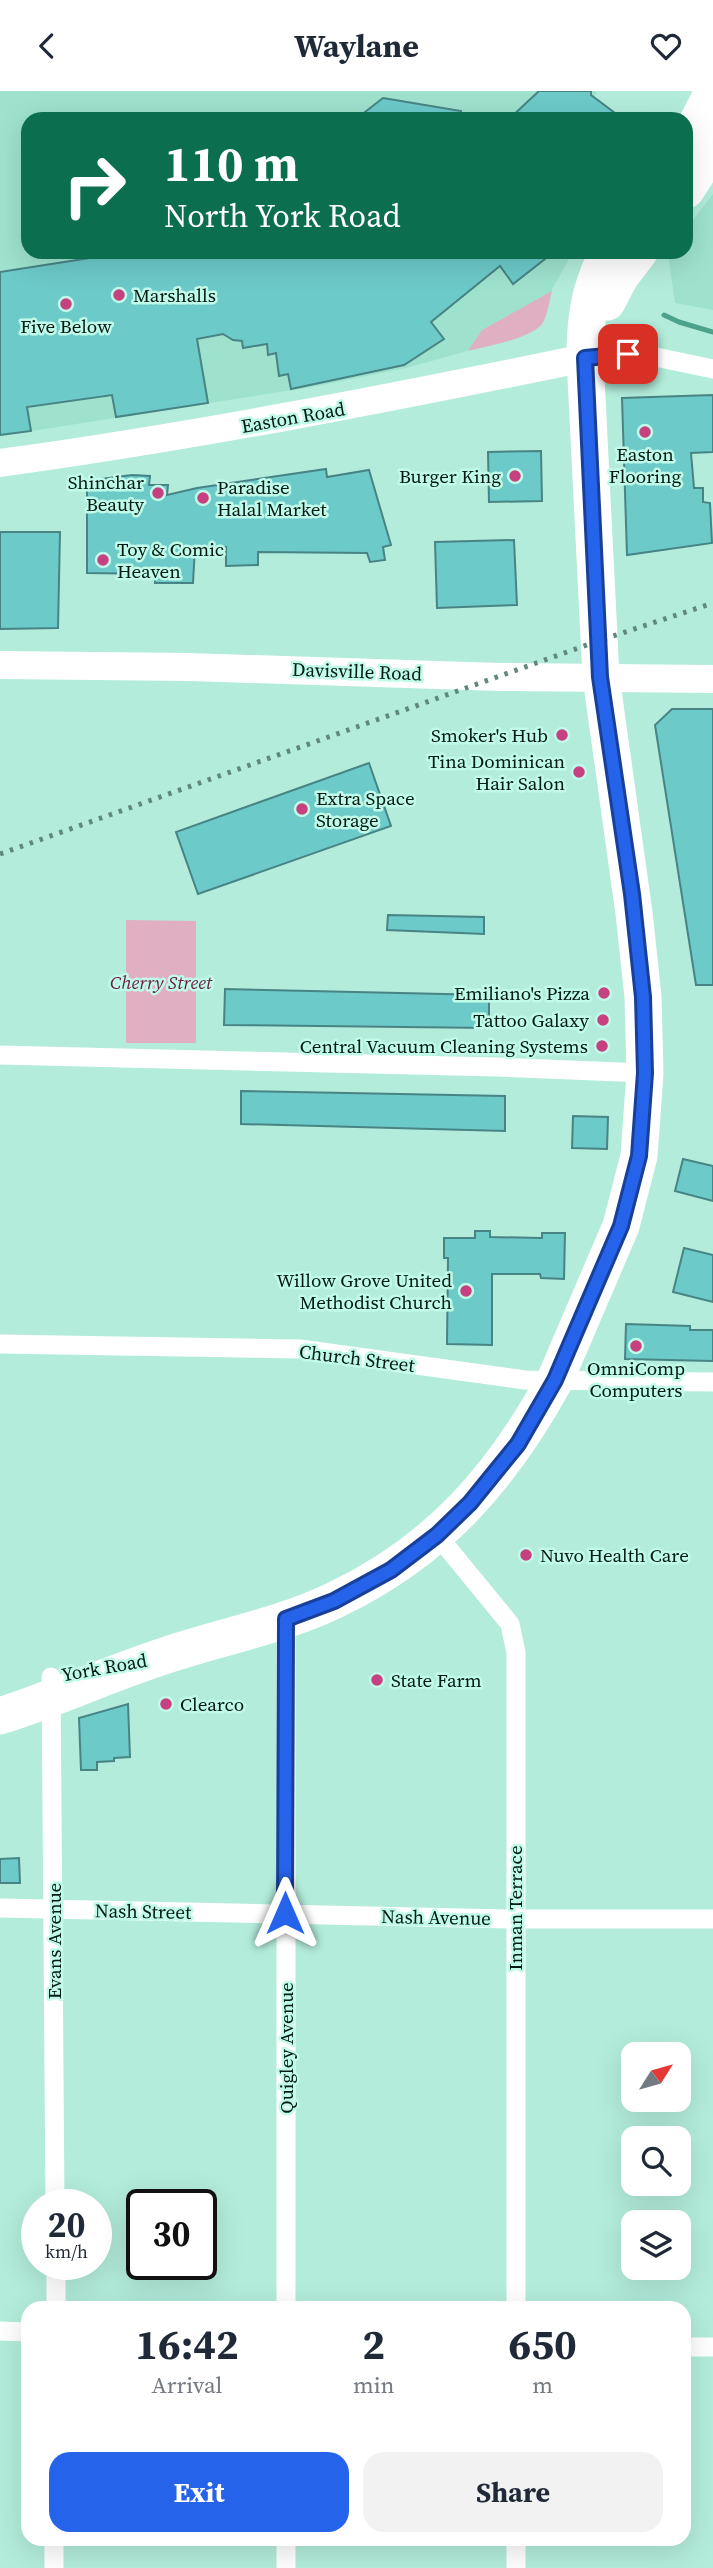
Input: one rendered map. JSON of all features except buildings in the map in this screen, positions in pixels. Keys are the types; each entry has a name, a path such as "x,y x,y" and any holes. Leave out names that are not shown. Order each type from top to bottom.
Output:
{"highway":[{"path":"699,163 713,92"},
{"path":"600,677 585,322 591,290 605,259"},
{"path":"585,358 601,313 620,277 634,259"},
{"name":"York Road","path":"0,1716 52,1688 286,1619 334,1601 391,1570 437,1535 470,1503 518,1444 555,1380 621,1226 639,1156 645,1073 644,1021 632,894 600,677"},
{"name":"York Road","path":"0,1690 52,1688"}],"street":[{"path":"585,358 646,355 713,369"},
{"name":"Easton Road","path":"0,463 247,425 585,358"},
{"name":"Davisville Road","path":"0,665 190,667 499,677 713,678"},
{"path":"0,1055 645,1073"},
{"name":"Church Street","path":"0,1344 300,1349 525,1380 713,1382"},
{"name":"Inman Terrace","path":"437,1535 510,1624 516,1653 516,2301"},
{"name":"Quigley Avenue","path":"286,1619 286,2301"},
{"name":"Evans Avenue","path":"52,1688 55,2189"},
{"name":"Nash Street","path":"0,1907 285,1913"},
{"name":"Nash Avenue","path":"285,1913 515,1919 713,1919"},
{"path":"56,2280 56,2301"},
{"path":"0,2331 21,2332"},
{"path":"691,2347 713,2347"},
{"path":"54,2546 54,2568"},
{"path":"286,2546 286,2568"},
{"path":"516,2546 516,2568"}],"shaded area":[{"path":"0,91 596,91 595,97 615,112 21,112 21,259 569,259 552,289 542,324 518,337 406,368 312,387 0,436"},
{"path":"713,194 713,310 675,303 669,259 693,259 693,220"}],"green space":[{"path":"552,291 546,316 536,329 518,338 468,351 482,330"},
{"name":"Cherry Street","path":"126,920 196,921 196,1043 126,1043"}],"waterway":[{"path":"664,315 713,332"}],"railway":[{"path":"0,854 598,641 713,603"}],"place":[{"name":"Marshalls","path":"119,295"},
{"name":"Five Below","path":"66,304"},
{"name":"Easton Flooring","path":"645,432"},
{"name":"Burger King","path":"515,476"},
{"name":"Shinchar Beauty","path":"158,493"},
{"name":"Paradise Halal Market","path":"203,498"},
{"name":"Toy & Comic Heaven","path":"103,560"},
{"name":"Smoker's Hub","path":"562,735"},
{"name":"Tina Dominican Hair Salon","path":"579,772"},
{"name":"Extra Space Storage","path":"302,809"},
{"name":"Emiliano's Pizza","path":"604,993"},
{"name":"Tattoo Galaxy","path":"603,1020"},
{"name":"Central Vacuum Cleaning Systems","path":"602,1046"},
{"name":"Willow Grove United Methodist Church","path":"466,1291"},
{"name":"OmniComp Computers","path":"636,1346"},
{"name":"Nuvo Health Care","path":"526,1555"},
{"name":"State Farm","path":"377,1680"},
{"name":"Clearco","path":"166,1704"}],"route":[{"path":"285,1913 286,1619 334,1601 391,1570 437,1535 470,1503 518,1444 555,1380 621,1226 639,1156 645,1073 643,997 632,894 600,677 585,358 628,354"}]}
